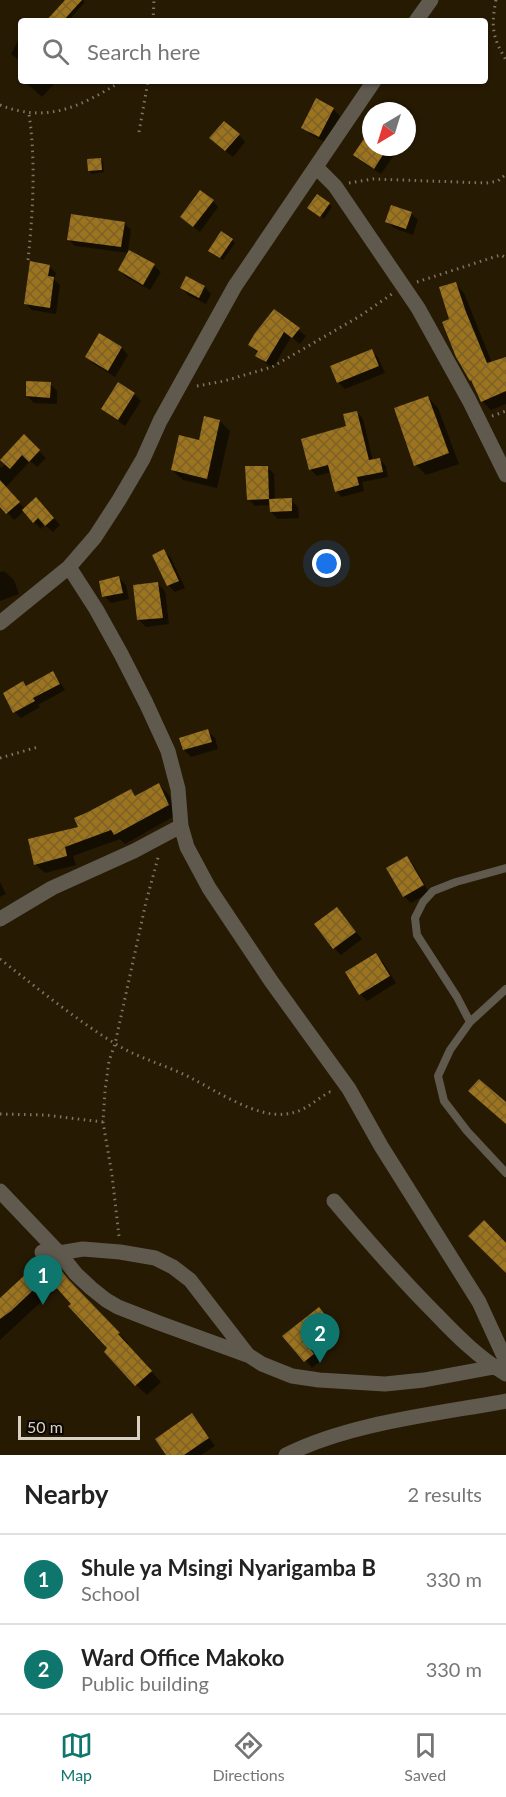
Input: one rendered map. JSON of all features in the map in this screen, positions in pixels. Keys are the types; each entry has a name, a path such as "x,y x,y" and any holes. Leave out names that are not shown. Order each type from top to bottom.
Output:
{"street":[{"path":"418,18 431,0"},
{"path":"0,623 69,567 95,537 143,459 177,389 235,286 372,84"},
{"path":"316,167 335,186 418,308 469,400 506,475"},
{"path":"69,567 121,654 168,751 177,789 181,826 187,846 209,888 271,981 349,1089 381,1146 478,1302 502,1367"},
{"path":"0,919 52,888 134,851 181,826"},
{"path":"0,1191 91,1288 118,1306 248,1355 262,1364 292,1376 357,1384 385,1384 502,1367"},
{"path":"334,1201 409,1287 462,1341 502,1367"},
{"path":"42,1252 59,1253 83,1249 120,1252 155,1258 173,1267 190,1280 248,1355"},
{"path":"286,1455 327,1438 370,1427 506,1401"}],"lane":[{"path":"470,1022 457,997 417,935 415,918 423,902 433,891 506,868"},
{"path":"506,989 470,1022 450,1050 438,1076 444,1101 467,1131 506,1173"}],"path":[{"path":"153,18 154,0"},
{"path":"496,0 492,21 493,35 506,60"},
{"path":"0,105 29,114 44,114 80,104 117,84"},
{"path":"139,132 147,84"},
{"path":"28,261 33,173 29,114"},
{"path":"335,186 373,179 486,183 498,181 506,174"},
{"path":"177,389 224,381 272,367 360,316 404,286 501,255 506,258"},
{"path":"0,758 38,747"},
{"path":"120,1252 104,1122 105,1091 109,1061 115,1044 163,835"},
{"path":"0,959 115,1044 146,1060 192,1078 241,1104 262,1111 284,1114 309,1107 330,1092 338,1094"},
{"path":"0,1114 45,1115 104,1122"}],"building":[{"path":"65,0 82,0 66,18 49,18"},
{"path":"316,98 334,108 319,137 301,128"},
{"path":"224,121 240,134 225,151 209,138"},
{"path":"362,142 362,156 382,156 374,169 353,155"},
{"path":"101,158 102,170 88,171 87,159"},
{"path":"200,190 214,200 193,227 180,217"},
{"path":"317,194 330,203 320,217 307,208"},
{"path":"391,205 412,212 406,229 385,222"},
{"path":"71,214 125,222 121,247 67,240"},
{"path":"221,231 233,239 220,258 208,251"},
{"path":"129,250 155,264 143,285 118,270"},
{"path":"30,261 50,265 48,276 54,277 50,308 24,304"},
{"path":"186,276 205,286 199,298 180,288"},
{"path":"456,282 487,363 506,357 506,391 481,402 471,380 456,357 442,322 449,319 439,287"},
{"path":"274,309 300,328 292,338 284,332 266,362 255,356 258,351 248,345"},
{"path":"99,333 122,347 108,371 85,357"},
{"path":"372,349 379,366 337,383 330,366"},
{"path":"26,381 51,382 50,398 26,396"},
{"path":"118,382 135,393 118,420 101,409"},
{"path":"428,396 449,453 414,466 394,408"},
{"path":"357,411 369,460 380,458 383,472 357,477 359,485 335,492 328,465 309,470 301,439 346,426 343,414"},
{"path":"204,416 220,420 207,479 171,470 179,435 199,440"},
{"path":"24,434 40,450 29,462 22,455 10,469 0,460"},
{"path":"245,466 268,466 269,499 247,500"},
{"path":"0,480 20,502 6,514 0,507"},
{"path":"36,497 54,518 45,526 38,518 33,523 22,510"},
{"path":"292,498 292,511 270,512 269,499"},
{"path":"164,549 179,581 167,586 152,555"},
{"path":"119,576 123,593 102,597 99,581"},
{"path":"158,582 163,618 137,620 133,585"},
{"path":"53,671 60,684 33,698 35,701 13,713 3,693 23,681 26,686"},
{"path":"208,729 212,742 183,750 179,738"},
{"path":"159,783 169,805 114,835 111,830 65,847 67,856 34,865 28,839 78,827 74,818 131,789 135,796"},
{"path":"407,856 424,885 403,897 386,868"},
{"path":"337,907 356,932 333,949 314,924"},
{"path":"376,953 390,976 359,995 345,972"},
{"path":"479,1079 506,1102 506,1124 468,1091"},
{"path":"484,1220 506,1243 506,1273 468,1236"},
{"path":"40,1261 54,1262 152,1371 135,1386 104,1352 107,1348 68,1306 71,1304 47,1277 0,1319 0,1298"},
{"path":"319,1307 330,1321 304,1341 314,1354 304,1362 282,1336"},
{"path":"192,1413 209,1438 184,1455 166,1455 155,1439"}],"place":[{"name":"Shule ya Msingi Nyarigamba B","path":"43,1305"},
{"name":"Ward Office Makoko","path":"320,1363"}]}
